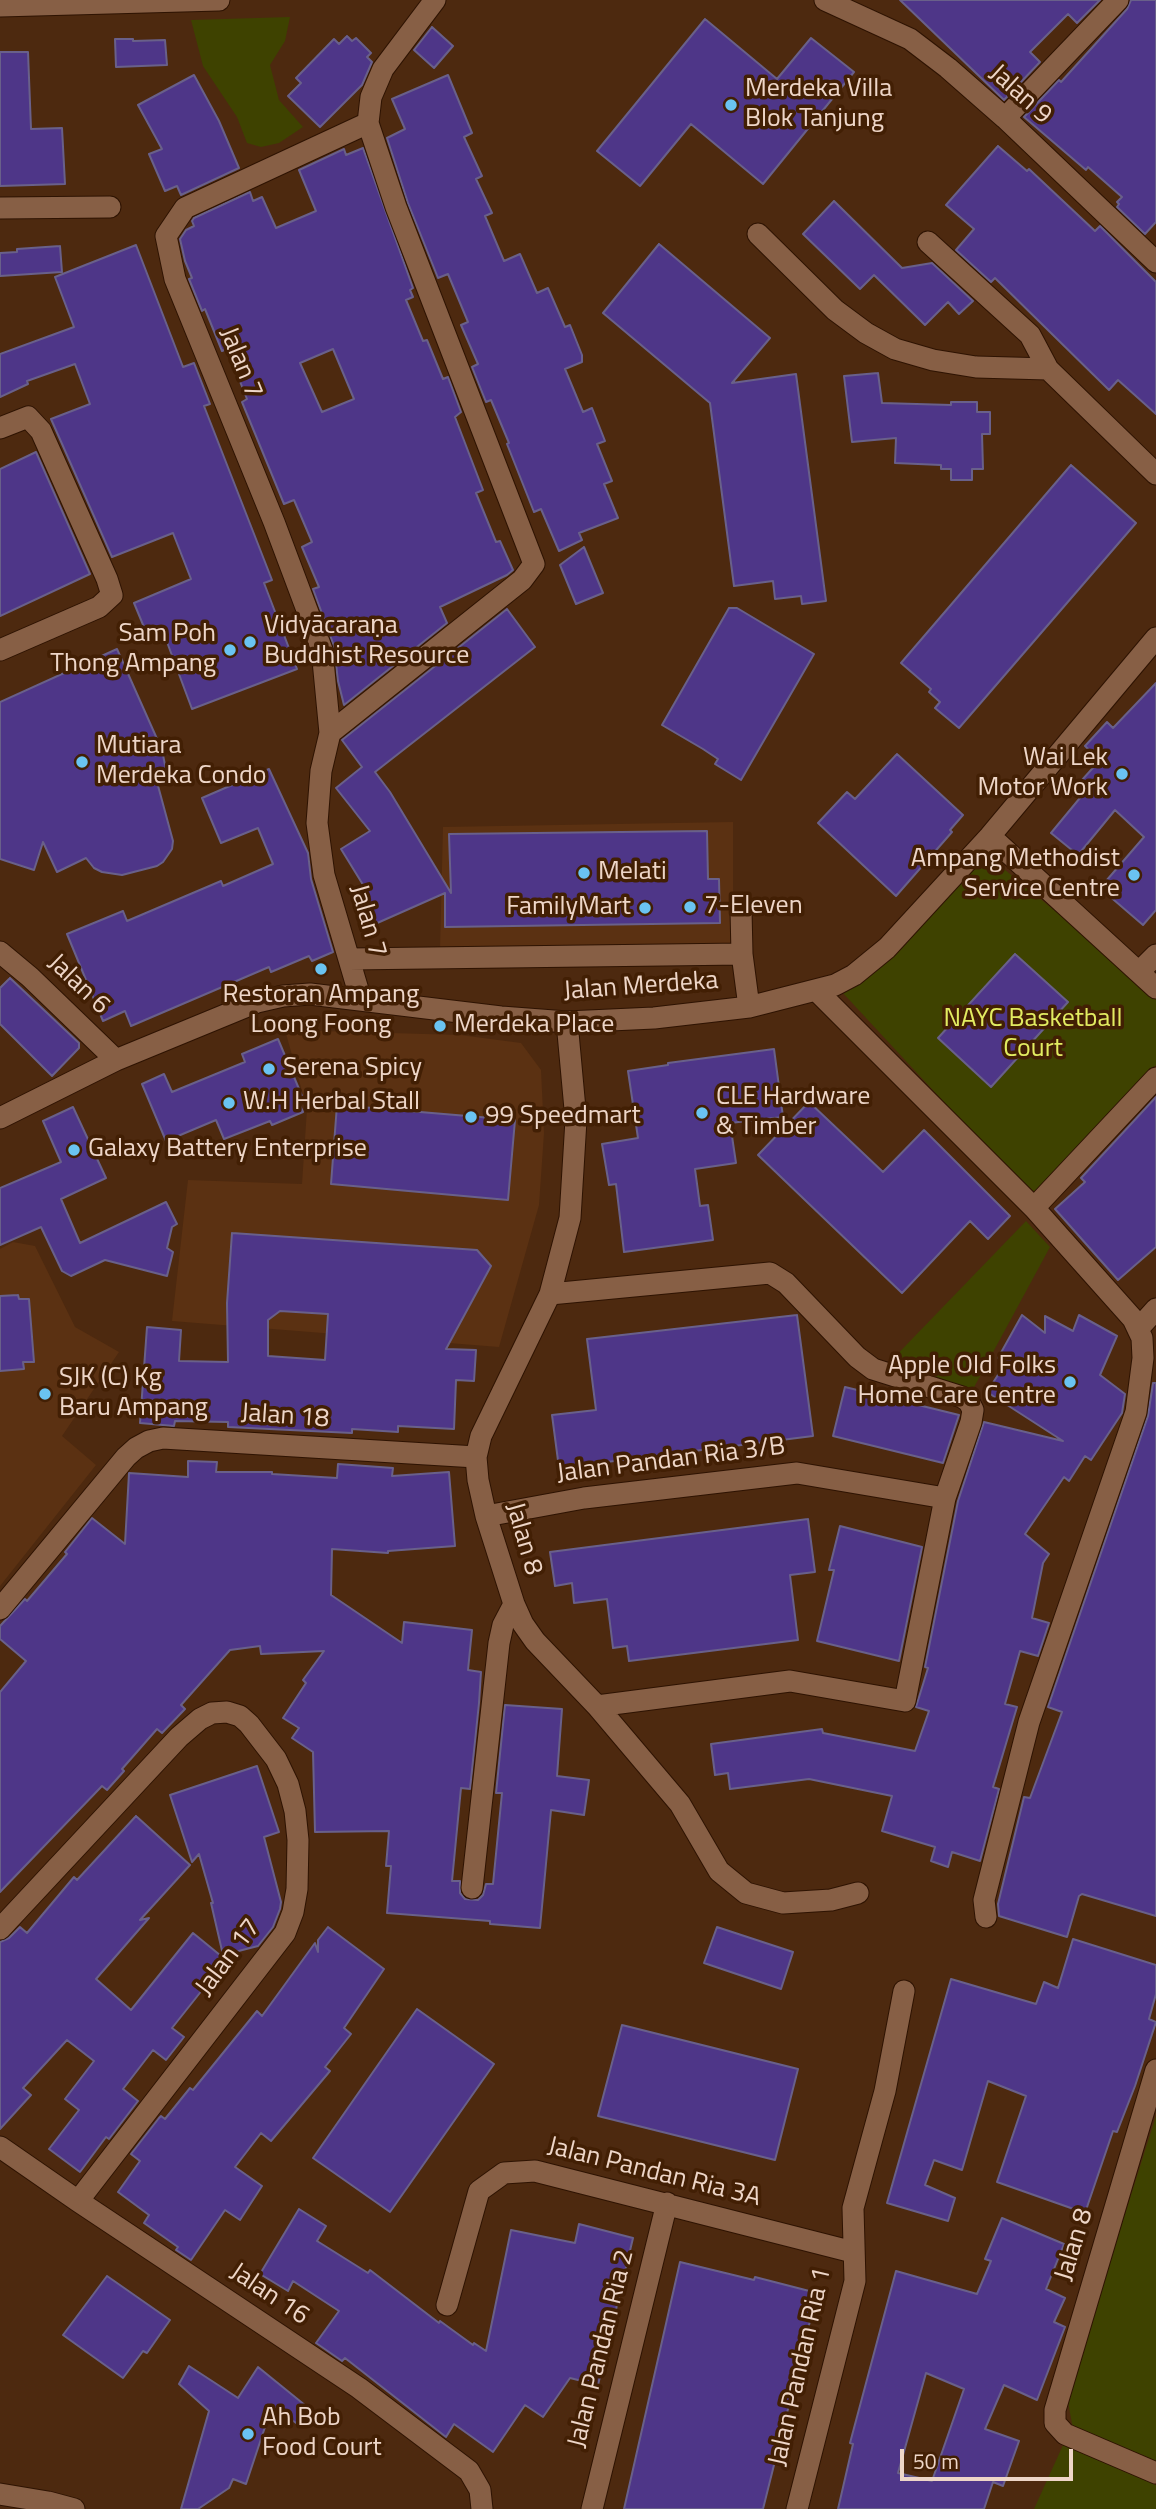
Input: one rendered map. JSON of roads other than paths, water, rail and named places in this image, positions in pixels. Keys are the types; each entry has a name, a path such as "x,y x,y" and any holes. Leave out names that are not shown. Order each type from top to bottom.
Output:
{"street":[{"path":"0,6 219,0"},
{"path":"330,733 522,580 534,564 396,206 368,123 371,97 383,69 435,0"},
{"name":"Jalan 9","path":"825,0 910,39 948,68 1005,118 1156,262"},
{"path":"1005,118 1118,0"},
{"name":"Jalan 7","path":"361,1000 324,875 317,823 321,771 330,733 322,650 274,522 176,279 166,236 185,208 368,123"},
{"path":"0,208 110,207"},
{"path":"758,234 835,310 866,333 895,349 933,360 976,367 1048,369"},
{"path":"928,242 1030,335 1048,369 1156,474"},
{"path":"0,428 28,417 41,431 112,595 99,607 0,650"},
{"name":"Jalan Merdeka","path":"0,1118 116,1060 257,1002 283,996 310,994 566,1022 654,1017 749,1007 817,991 854,975 887,948 990,836 1156,638"},
{"path":"990,836 1156,988"},
{"path":"741,910 742,954 749,1007"},
{"name":"Jalan 6","path":"0,951 116,1060"},
{"path":"349,959 742,954"},
{"path":"1139,971 1156,955"},
{"path":"817,991 1034,1208 1133,1319 1142,1338 1143,1358 1136,1412 1029,1721 984,1900 986,1917"},
{"name":"Jalan 8","path":"566,1022 576,1120 570,1218 550,1294 481,1436 476,1457 486,1516 513,1604 535,1641 597,1706 680,1804 719,1871 746,1894 783,1903 831,1899 858,1893"},
{"path":"1034,1208 1156,1078"},
{"path":"550,1294 770,1273 786,1283 856,1357 873,1369 962,1396 973,1410 945,1498 905,1701 790,1681 597,1706"},
{"path":"1138,1329 1156,1309"},
{"name":"Jalan 18","path":"0,1609 125,1457 149,1441 163,1438 476,1457"},
{"name":"Jalan Pandan Ria 3/B","path":"486,1516 584,1499 797,1473 945,1498"},
{"path":"472,1888 499,1643 503,1625 513,1604"},
{"name":"Jalan 17","path":"0,1929 178,1737 200,1718 212,1713 227,1712 240,1716 250,1724 276,1759 288,1784 295,1811 298,1840 297,1889 293,1912 285,1933 78,2201"},
{"name":"Jalan Pandan Ria 1","path":"797,2509 855,2281 853,2207 884,2091 904,1991"},
{"name":"Jalan 8","path":"1156,2070 1055,2410 1055,2423 1065,2434 1156,2473"},
{"name":"Jalan 16","path":"0,2147 359,2388 469,2471 480,2490 482,2509"},
{"name":"Jalan Pandan Ria 3A","path":"447,2305 479,2191 504,2173 535,2171 853,2252"},
{"name":"Jalan Pandan Ria 2","path":"592,2509 667,2203"},
{"path":"0,2494 74,2509"}],"place":[{"name":"Merdeka Villa Blok Tanjung","path":"731,105"},
{"name":"Vidyācaraṇa Buddhist Resource","path":"250,642"},
{"name":"Sam Poh Thong Ampang","path":"230,650"},
{"name":"Mutiara Merdeka Condo","path":"82,762"},
{"name":"Wai Lek Motor Work","path":"1122,774"},
{"name":"Melati","path":"584,873"},
{"name":"Ampang Methodist Service Centre","path":"1134,875"},
{"name":"7-Eleven","path":"690,907"},
{"name":"FamilyMart","path":"645,908"},
{"name":"Restoran Ampang Loong Foong","path":"321,969"},
{"name":"Merdeka Place","path":"440,1026"},
{"name":"Serena Spicy","path":"269,1069"},
{"name":"W.H Herbal Stall","path":"229,1103"},
{"name":"CLE Hardware & Timber","path":"702,1113"},
{"name":"99 Speedmart","path":"471,1117"},
{"name":"Galaxy Battery Enterprise","path":"74,1150"},
{"name":"Apple Old Folks Home Care Centre","path":"1070,1382"},
{"name":"SJK (C) Kg Baru Ampang","path":"45,1394"},
{"name":"Ah Bob Food Court","path":"248,2434"}],"park label":[{"name":"NAYC Basketball Court","path":"1033,1035"}]}
